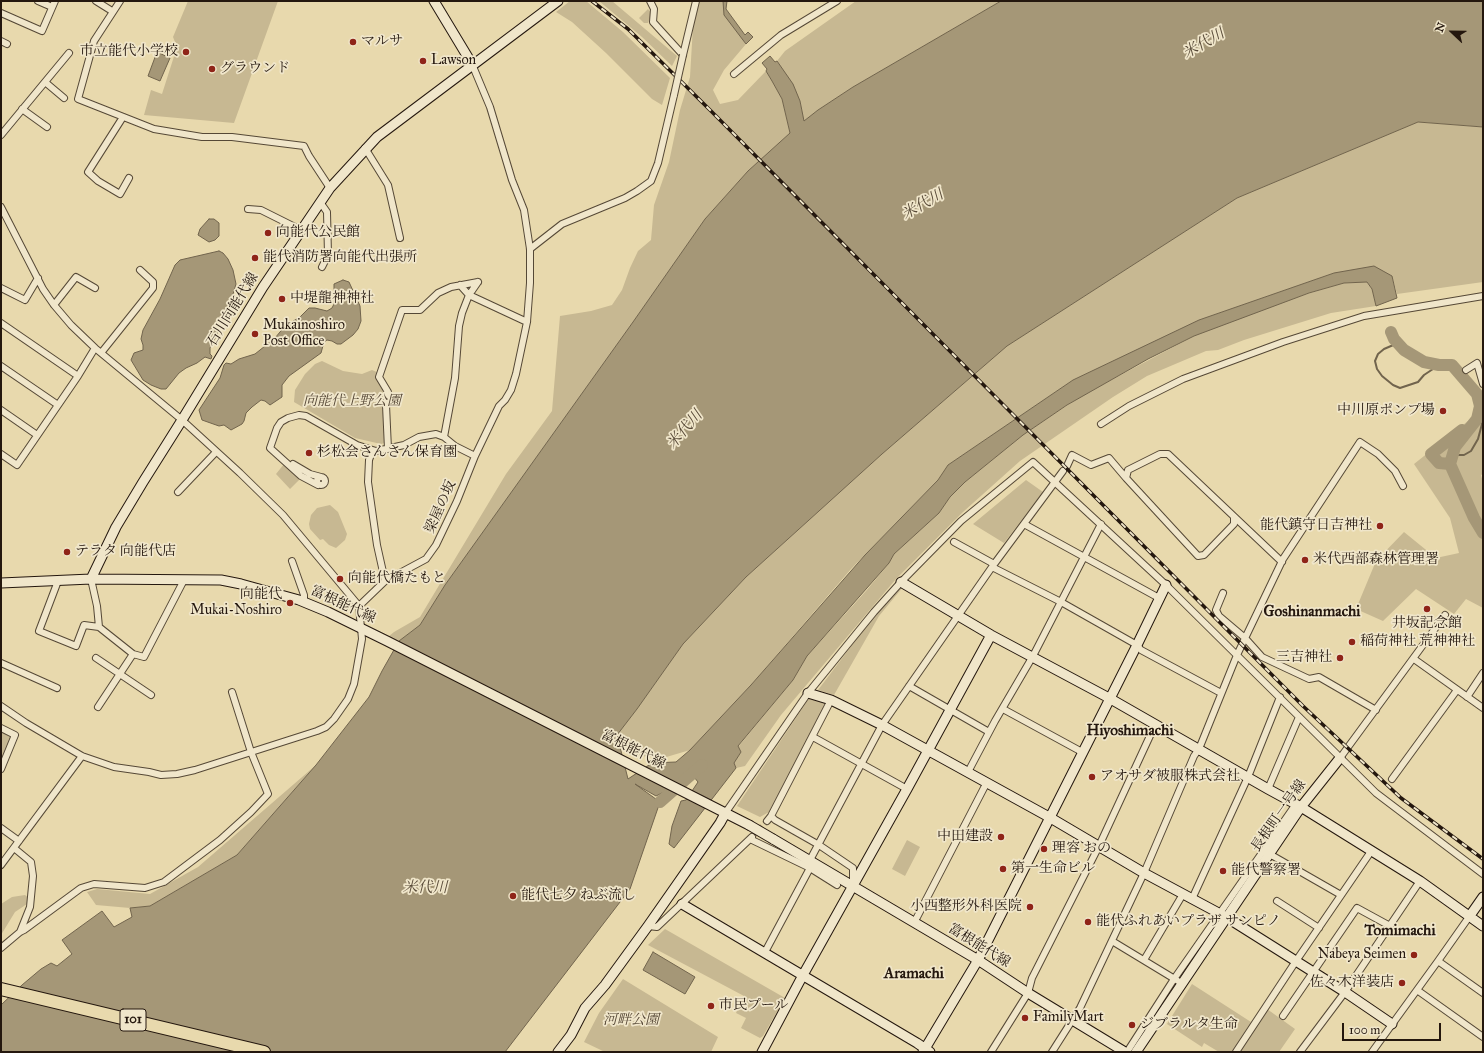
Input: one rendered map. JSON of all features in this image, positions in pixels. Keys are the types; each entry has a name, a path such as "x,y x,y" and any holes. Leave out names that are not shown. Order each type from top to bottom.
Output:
{"highway":[{"name":"101","path":"1,989 264,1052"}],"street":[{"path":"1,13 42,31 54,4 38,1"},
{"path":"96,1 112,11"},
{"path":"120,1 112,11 94,41 78,99 154,130 202,137 232,137 304,146 330,188"},
{"path":"434,1 472,64 557,2"},
{"path":"650,1 654,9 653,22 684,55"},
{"path":"530,249 562,224 625,198 651,180 658,163 696,1"},
{"path":"734,74 770,43 837,1"},
{"path":"1,135 69,53"},
{"name":"石川向能代線","path":"91,579 116,527 143,482 263,287 330,188 365,148 377,137 472,64"},
{"name":"梁屋の坂","path":"359,606 385,581 426,559 436,546 475,456 499,406 511,390 516,374 527,322 530,283 530,249 524,210 512,180 490,107 472,64"},
{"path":"45,82 64,98"},
{"path":"22,109 47,127"},
{"path":"123,118 88,172 98,181 120,194 129,178"},
{"path":"365,148 388,185 400,238"},
{"path":"320,202 327,212 328,255 322,267"},
{"path":"1,207 43,289 71,325 95,348 182,420 283,515 359,606 362,628 362,640 354,684 348,698 334,719 326,727 195,770 177,774 161,775 114,768 82,756 26,723 1,706"},
{"path":"248,209 261,210 301,230"},
{"path":"101,353 153,288 153,282 140,270"},
{"path":"54,305 76,277 95,288"},
{"path":"1,288 25,300 38,278"},
{"path":"388,449 386,405 388,392 379,376 402,310 420,310 438,293 451,287 478,282 462,313 459,326 455,378 444,437"},
{"path":"460,285 470,295 527,322"},
{"path":"1101,424 1129,406 1183,379 1282,342 1364,316 1483,296"},
{"path":"1,323 78,376"},
{"path":"1,454 17,465 78,376 95,348"},
{"path":"1466,370 1477,363 1483,384"},
{"path":"1,366 58,405"},
{"path":"1,410 37,435"},
{"path":"270,446 277,428 282,422 293,416 299,415 313,418 357,445 376,451"},
{"path":"385,581 377,545 368,482 369,460 372,452 411,442 419,437 436,434 444,437 455,446 475,456"},
{"path":"1052,1052 1073,1021 1144,873 1194,756 1199,749 1237,654 1282,562 1360,442 1378,454 1395,471 1403,486"},
{"path":"270,446 298,468 320,477 316,480 318,485 301,476 270,446"},
{"path":"178,492 216,452"},
{"path":"1126,478 1128,470 1160,454 1168,454 1282,562"},
{"path":"765,952 882,725 993,566 1065,469 1072,455 1091,465 1109,458 1198,556 1204,555 1234,524 1234,517"},
{"path":"558,1052 570,1035 585,1008 648,926 808,693 874,612 901,582 961,521 1033,462 1166,585 1376,792 1483,874"},
{"path":"1024,524 1083,558 1159,598"},
{"path":"968,772 989,732 1033,656 1100,524"},
{"path":"954,542 993,566 1137,645 1141,650 1221,693"},
{"path":"292,561 304,594 304,602"},
{"path":"1,584 91,579 97,606 99,627"},
{"name":"富根能代線","path":"91,579 228,582 304,602 328,612 726,812 773,839 810,864 978,960 1073,1021 1126,1052"},
{"path":"58,581 39,631 76,646 84,625 99,627 133,654 144,657 184,580"},
{"path":"901,582 991,635 1033,656 1299,805 1420,881 1483,926"},
{"path":"682,904 917,1043 926,1051 978,960 1166,585"},
{"path":"1223,593 1216,610 1219,616 1245,638 1262,657 1309,679 1319,677 1376,710"},
{"path":"1340,758 1445,615"},
{"path":"762,1052 991,635"},
{"path":"98,706 133,654"},
{"path":"96,658 151,695"},
{"path":"1414,659 1483,708"},
{"path":"1,663 57,688"},
{"path":"1467,696 1483,673"},
{"path":"909,686 989,732"},
{"path":"1392,779 1457,690"},
{"path":"1,948 20,932 81,888 94,884 145,888 164,882 192,862 251,812 268,794 251,752 232,692"},
{"path":"808,693 832,700 882,725 1049,817 1144,873 1192,898 1296,961 1392,1024"},
{"path":"1192,898 1248,777 1280,698"},
{"path":"832,700 769,818 819,845 853,868 852,887"},
{"path":"1003,709 1082,752"},
{"path":"1268,789 1299,717"},
{"path":"991,1052 1028,993 1032,978 1042,956 1099,846 1155,725"},
{"path":"1,728 15,734 1,768"},
{"path":"813,737 907,789"},
{"path":"1,864 82,756"},
{"name":"長根町一号線","path":"1136,1052 1178,981 1266,852 1299,805 1340,758"},
{"path":"914,923 987,782"},
{"path":"2,830 19,841"},
{"path":"648,926 657,927 751,838 810,864 837,884"},
{"path":"14,848 31,862 33,876 30,907 20,932"},
{"path":"1236,1052 1318,928 1372,850"},
{"path":"1266,852 1341,895"},
{"path":"1300,1052 1345,992 1420,881"},
{"path":"1144,960 1183,894"},
{"path":"1372,1052 1483,897"},
{"path":"1277,901 1318,928"},
{"path":"1283,1016 1357,908 1390,926"},
{"path":"1112,941 1178,981 1126,1052"},
{"path":"1438,961 1483,993"},
{"path":"1417,990 1483,1037"}],"green space":[{"name":"グラウンド","path":"188,1 278,1 234,123 144,115 151,90 162,94 177,47 173,37"},
{"path":"570,1 586,1 623,32 670,78 662,105 652,99 606,53 572,22 556,12"},
{"path":"599,1 612,1 677,56 672,66 642,37"},
{"path":"700,1 724,1 727,16 746,44 724,70 713,90 720,104 738,100 766,71 782,99 790,133 748,171 705,219 445,585 420,625 399,641 388,637 420,617 506,474 552,411 560,316 591,311 612,305 622,290 638,251 651,240 654,205 669,162 680,110 690,77 693,26"},
{"path":"856,1 1001,1 853,87 818,110 803,122 800,101 777,61 785,51"},
{"path":"648,9 652,14 648,23 644,23 639,18"},
{"path":"1418,122 1483,127 1483,282 1397,294 1392,276 1334,273 1205,318 1073,380 948,465 938,480 851,569 751,685 690,750 663,758 640,756 620,747 617,735 683,644 746,577 882,454 1007,346 1237,198"},
{"path":"1367,282 1372,289 1376,306 1331,313 1244,340 1218,350 1206,351 1147,376 1113,397 1020,461 963,512 896,579 781,715 745,766 736,768 734,763 741,752 738,747 793,680 807,656 866,591 889,563 894,554 939,513 950,497 965,482 1023,435 1081,396 1194,336 1257,311 1310,293 1344,283"},
{"name":"向能代上野公園","path":"322,361 343,371 362,374 372,370 379,373 385,392 382,408 388,442 381,444 355,438 294,402 295,390 305,374 315,364"},
{"path":"1483,409 1483,474 1481,475 1483,482 1483,608 1466,599 1454,614 1416,589 1383,621 1356,609 1376,561 1404,532 1436,558 1459,553 1450,518 1414,464"},
{"path":"284,464 300,479 290,489 276,474"},
{"path":"1026,480 1043,492 1004,543 973,524"},
{"path":"330,505 338,512 347,534 345,540 336,548 329,545 323,539 320,540 310,529 309,524 311,515 317,508"},
{"path":"900,586 903,587 879,616 834,695 818,690 859,636"},
{"path":"810,697 828,703 769,812 760,817 737,806"},
{"path":"1,730 12,735 1,760"},
{"path":"316,765 237,855 150,906 130,908 96,905 87,892 97,889 150,894 198,867"},
{"path":"907,840 920,847 905,876 892,869"},
{"path":"25,895 29,898 27,904 15,912 1,935 1,904 12,897"},
{"path":"665,929 785,998 763,1036 760,1038 741,1028 746,1018 736,1013 744,996 648,945"},
{"name":"河畔公園","path":"623,979 718,1037 711,1052 605,1052 584,1042 599,1013"},
{"path":"1192,984 1251,1022 1232,1052 1219,1052 1204,1043 1202,1047 1167,1024"},
{"path":"1267,1009 1295,1029 1279,1052 1239,1052"}],"water":[{"path":"723,1 727,1 726,9 745,35 748,32 753,37 746,44 724,15"},
{"name":"米代川","path":"1001,1 1483,1 1483,127 1418,122 1237,198 1007,346 882,454 746,577 683,644 617,735 628,779 652,763 676,762 690,750 751,685 865,555 938,480 948,465 1073,380 1199,320 1334,273 1374,266 1392,276 1397,298 1376,306 1372,289 1367,282 1344,283 1309,293 1194,336 1148,359 1067,405 1023,435 965,482 950,497 939,513 894,554 889,563 807,656 793,680 738,746 741,752 734,763 736,768 674,848 669,844 672,826 681,801 686,800 698,782 694,777 686,775 666,791 656,796 635,784 660,802 630,889 505,1052 1,1052 1,1005 41,969 51,963 57,966 72,954 62,940 102,911 114,927 132,917 130,908 150,906 237,855 316,765 369,697 399,641 420,625 445,585 705,219 748,171 790,133 782,99 766,71 767,69 762,63 770,56 775,62 777,61 793,84 800,101 804,121 853,87"},
{"path":"157,52 170,58 160,81 148,76"},
{"path":"209,219 214,219 219,223 219,236 215,240 209,242 198,235 200,229"},
{"path":"219,251 228,259 233,270 236,284 227,315 210,348 210,354 212,356 211,359 205,357 186,368 179,373 166,389 161,389 151,385 143,380 131,360 134,353 143,350 141,339 143,330 160,299 175,265 180,260"},
{"path":"343,280 349,282 360,306 361,321 358,329 353,335 341,344 327,340 324,342 321,353 289,376 282,385 282,397 270,405 261,400 246,413 242,424 231,430 224,425 219,426 202,420 199,410 220,378 226,363 231,364 239,359 255,354 275,338 285,326 300,317 309,308 327,311 332,308 334,304 334,284"},
{"name":"市民プール","path":"653,952 695,977 685,994 643,970"}],"waterway":[{"path":"1391,332 1394,339 1404,350 1424,362 1439,365 1452,365 1477,394 1480,406 1477,419 1455,447 1450,464 1474,518 1483,533"},
{"path":"1398,343 1384,349 1378,354 1375,361 1377,369 1382,376 1393,385 1400,388 1418,382 1424,375 1439,365"},
{"path":"1452,455 1464,455 1471,451 1478,439 1482,424 1477,419"},
{"path":"1450,464 1439,463 1431,454 1462,430"},
{"path":"660,802 702,765"}],"tunnel":[{"path":"752,837 767,821"}],"railway":[{"path":"592,1 628,29 711,111 1303,706 1401,798 1483,859"}],"place":[{"name":"マルサ","path":"353,42"},
{"name":"市立能代小学校","path":"186,52"},
{"name":"Lawson","path":"423,61"},
{"name":"グラウンド","path":"212,69"},
{"name":"向能代公民館","path":"268,233"},
{"name":"能代消防署向能代出張所","path":"255,258"},
{"name":"中堤龍神神社","path":"282,299"},
{"name":"Mukainoshiro Post Office","path":"255,334"},
{"name":"中川原ポンプ場","path":"1443,411"},
{"name":"杉松会さんさん保育園","path":"309,453"},
{"name":"能代鎮守日吉神社","path":"1380,526"},
{"name":"テラタ 向能代店","path":"67,552"},
{"name":"米代西部森林管理署","path":"1305,560"},
{"name":"向能代橋たもと","path":"340,579"},
{"name":"向能代 Mukai-Noshiro","path":"290,603"},
{"name":"井坂記念館","path":"1427,609"},
{"name":"稲荷神社 荒神神社","path":"1352,642"},
{"name":"三吉神社","path":"1340,658"},
{"name":"アオサダ被服株式会社","path":"1092,777"},
{"name":"中田建設","path":"1001,837"},
{"name":"理容 おの","path":"1044,849"},
{"name":"第一生命ビル","path":"1003,869"},
{"name":"能代警察署","path":"1223,871"},
{"name":"能代七夕 ねぶ流し","path":"513,896"},
{"name":"小西整形外科医院","path":"1030,907"},
{"name":"能代ふれあいプラザ サンピノ","path":"1088,922"},
{"name":"Nabeya Seimen","path":"1414,955"},
{"name":"佐々木洋装店","path":"1402,983"},
{"name":"市民プール","path":"711,1006"},
{"name":"FamilyMart","path":"1025,1018"},
{"name":"ジブラルタ生命","path":"1132,1025"}],"district":[{"name":"Goshinanmachi","path":"1312,612"},
{"name":"Hiyoshimachi","path":"1130,731"},
{"name":"Tomimachi","path":"1400,931"},
{"name":"Aramachi","path":"914,974"}]}
